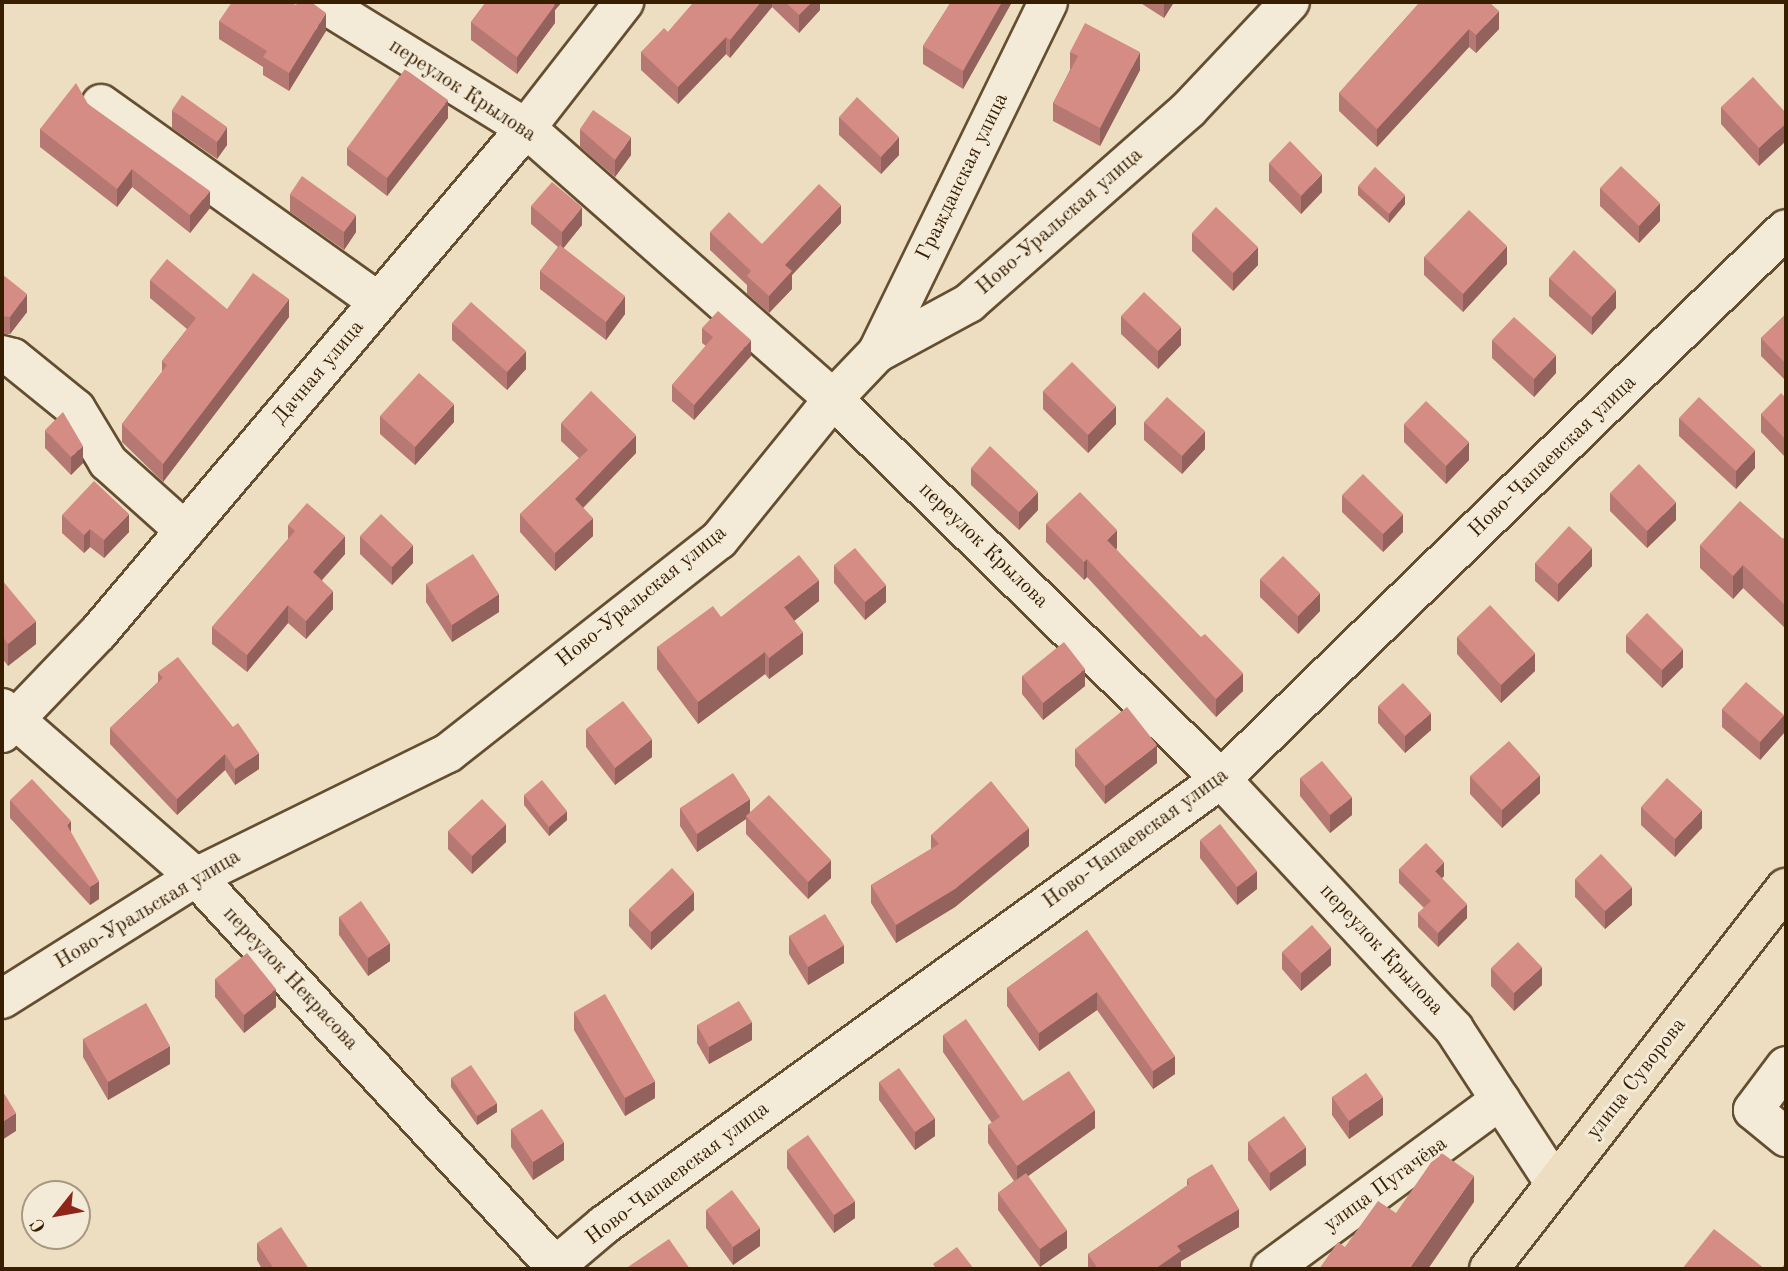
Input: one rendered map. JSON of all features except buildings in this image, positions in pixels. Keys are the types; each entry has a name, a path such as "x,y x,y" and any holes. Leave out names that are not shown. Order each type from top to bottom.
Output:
{"main road":[{"name":"улица Суворова","path":"1489,1269 1786,888"}],"street":[{"name":"переулок Крылова","path":"321,2 526,128 832,399 1221,779 1454,1029 1555,1184"},
{"name":"Дачная улица","path":"6,720 98,633 526,128 624,2"},
{"name":"Гражданская улица","path":"877,353 1048,2"},
{"name":"Ново-Уральская улица","path":"2,999 196,877 448,753 719,540 832,399 877,353 969,303 1189,109 1290,2"},
{"path":"101,104 379,302"},
{"name":"Ново-Чапаевская улица","path":"556,1269 604,1225 1221,779 1786,229"},
{"path":"2,355 13,358 76,409 108,462 185,531"},
{"name":"переулок Некрасова","path":"6,720 196,877 556,1269"},
{"path":"1786,1066 1753,1110 1786,1137"},
{"name":"улица Пугачёва","path":"1271,1269 1500,1100"}]}
